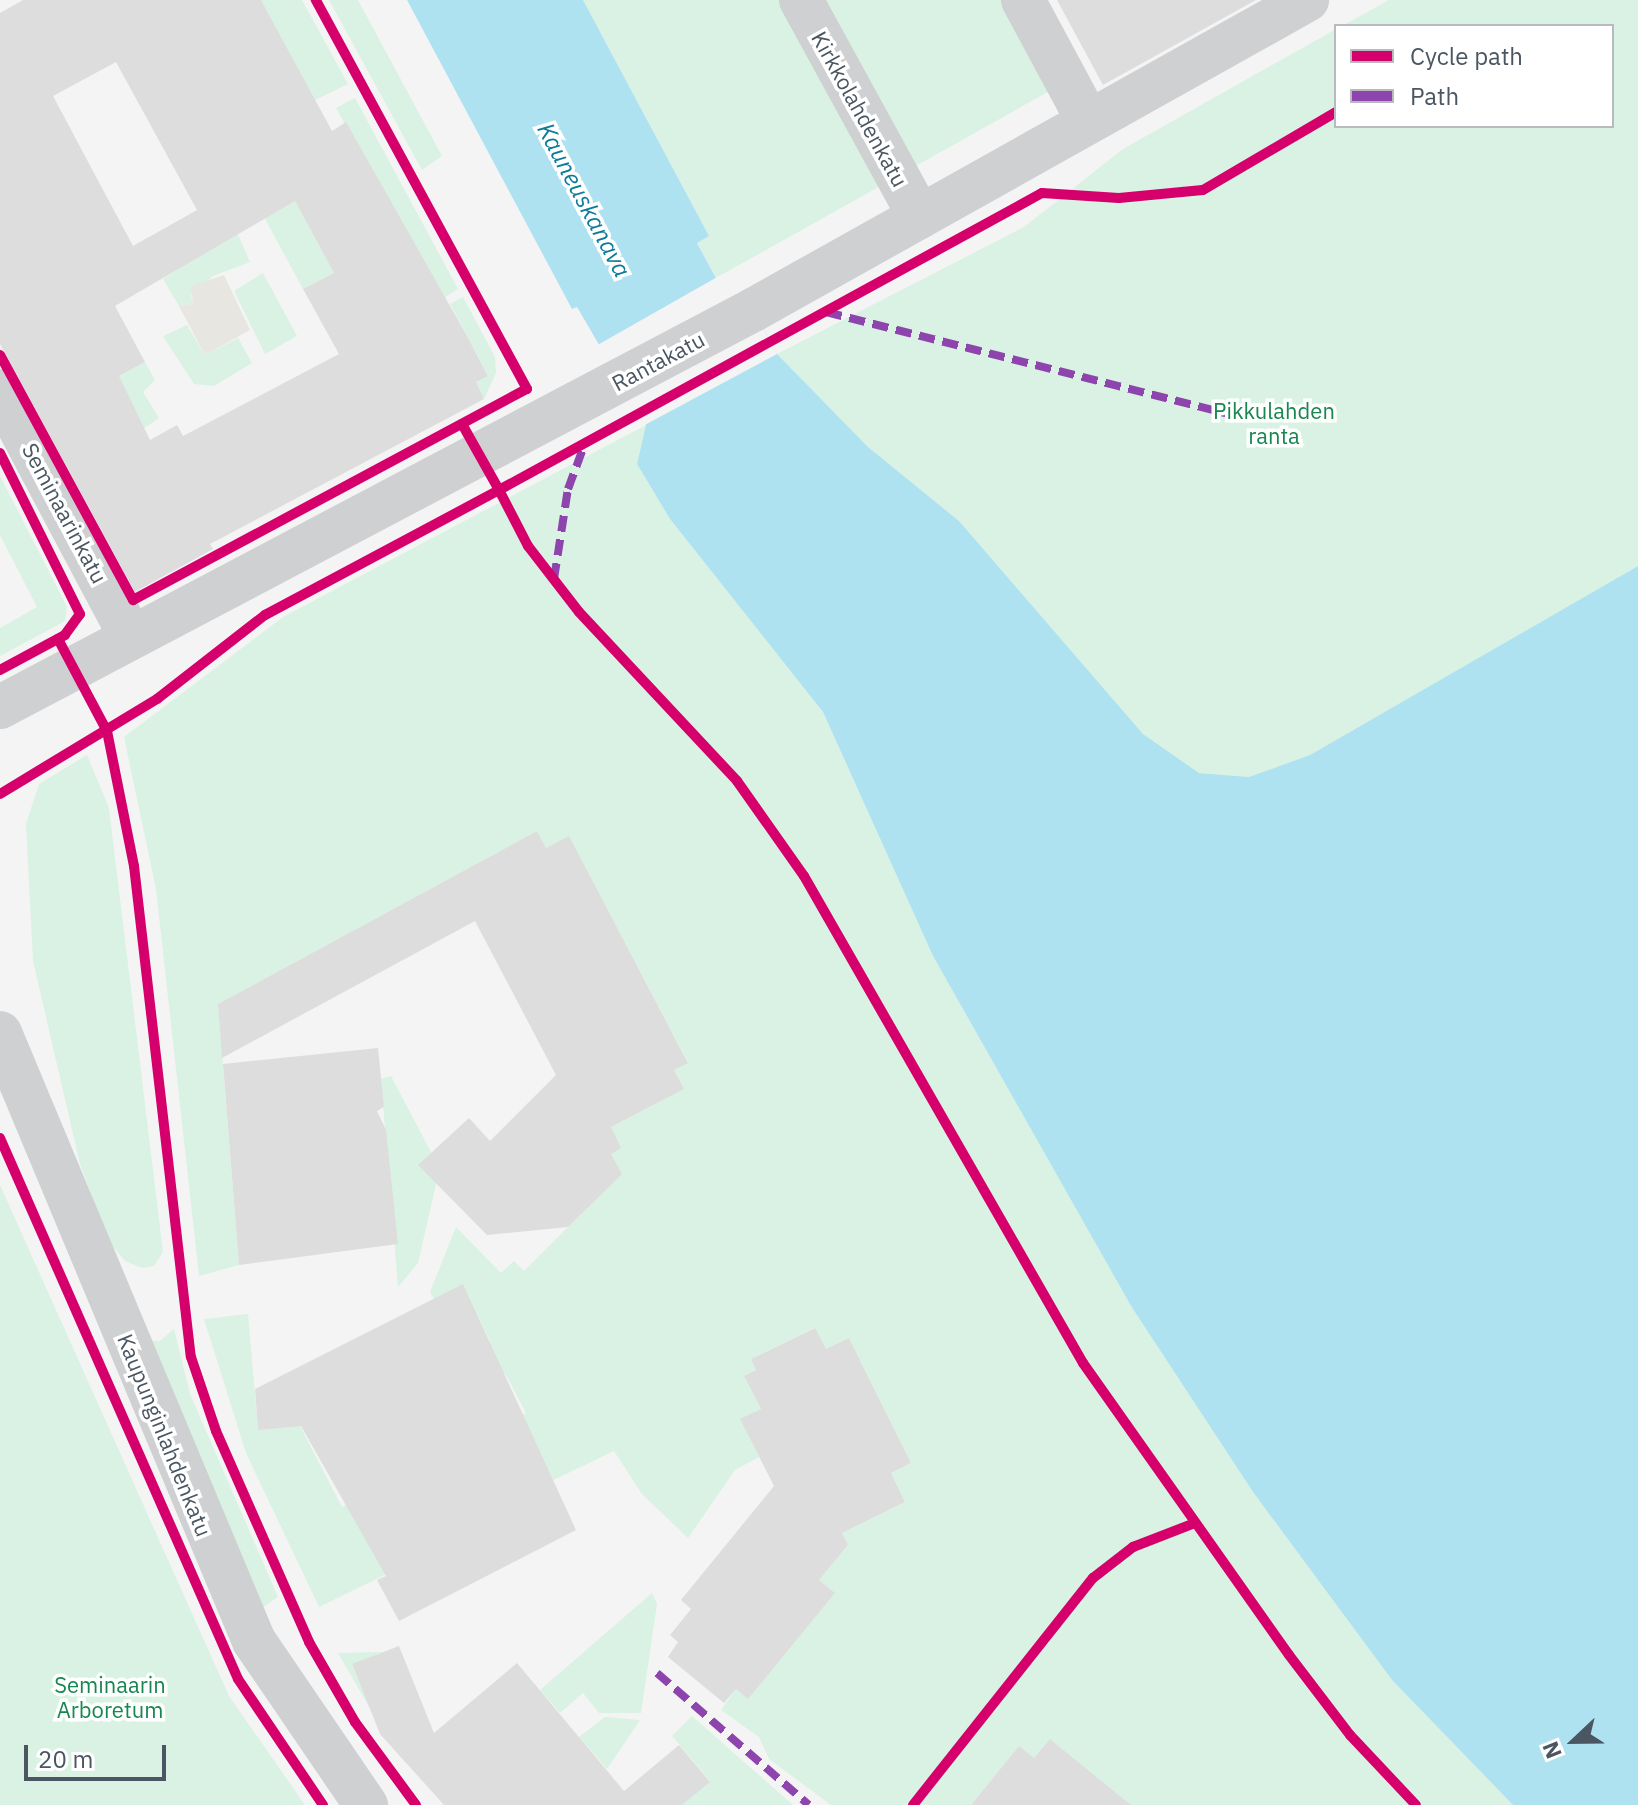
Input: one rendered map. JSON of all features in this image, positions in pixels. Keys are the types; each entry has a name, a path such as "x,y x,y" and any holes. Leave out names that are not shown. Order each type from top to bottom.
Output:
{"street":[{"name":"Kirkkolahdenkatu","path":"801,0 920,217"},
{"path":"1023,0 1087,119"},
{"name":"Rantakatu","path":"0,707 130,635 753,310 1087,119 1307,0"},
{"name":"Seminaarinkatu","path":"0,391 130,635"},
{"name":"Kaupunginlahdenkatu","path":"2,1028 200,1522 254,1641 366,1805"}],"green space":[{"path":"261,0 302,0 348,84 315,100"},
{"path":"329,0 358,0 442,156 422,170"},
{"path":"583,0 1002,0 1053,89 716,278 697,242 709,236"},
{"name":"Pikkulahden ranta","path":"1389,0 1638,0 1638,566 1310,755 1249,777 1199,773 1143,734 959,521 868,447 777,354 1024,227 1123,149 1334,30 1334,128 1614,128 1614,24 1346,24"},
{"path":"355,98 458,289 442,299 336,108"},
{"path":"295,201 334,273 303,289 264,217"},
{"path":"237,232 250,262 213,276 191,295 193,304 179,306 163,279"},
{"path":"263,273 297,336 265,354 234,291"},
{"path":"463,297 495,357 496,373 484,399 476,382 488,375 450,304"},
{"path":"187,325 205,355 238,338 252,363 214,386 194,384 163,336"},
{"path":"145,362 155,380 143,392 159,418 137,433 114,379"},
{"path":"646,425 637,464 670,519 823,712 933,956 1131,1306 1253,1492 1392,1680 1513,1805 1131,1805 1050,1739 1034,1758 1019,1746 971,1805 831,1805 769,1759 759,1737 721,1710 736,1689 748,1698 835,1593 819,1580 848,1545 842,1533 905,1502 891,1473 911,1463 849,1338 826,1349 814,1328 751,1359 756,1370 744,1376 761,1409 741,1420 759,1457 735,1470 688,1538 642,1494 614,1451 430,1539 434,1551 319,1607 246,1453 204,1319 248,1314 258,1430 298,1422 342,1507 526,1413 505,1373 487,1382 474,1349 490,1341 463,1285 434,1299 430,1292 456,1227 501,1273 514,1261 524,1271 621,1174 611,1154 611,1127 684,1089 674,1070 688,1062 569,837 546,848 537,831 218,1004 239,1265 199,1276 156,889 124,737 283,617"},
{"path":"0,476 67,607 65,621 0,656 0,628 37,607 0,535"},
{"path":"87,755 109,808 163,1252 154,1266 142,1268 125,1261 109,1242 80,1164 33,961 26,824 39,784"},
{"path":"391,1076 431,1152 426,1158 439,1171 418,1263 398,1287 381,1079"},
{"name":"Seminaarin Arboretum","path":"0,1185 229,1696 305,1805 0,1805"},
{"path":"174,1329 190,1394 278,1597 263,1607 147,1340 160,1341"},
{"path":"652,1593 657,1604 641,1713 599,1713 583,1693 560,1713 540,1690"},
{"path":"382,1652 352,1665 371,1710 338,1653"},
{"path":"692,1716 793,1805 682,1805 710,1781 672,1736"},
{"path":"605,1717 640,1720 607,1769 579,1737"}],"sand":[{"path":"224,275 250,330 205,355 179,306 193,304 191,286"}],"water":[{"name":"Kauneuskanava","path":"407,0 583,0 709,236 697,243 743,328 760,321 777,354 868,447 959,521 1143,734 1199,773 1249,777 1310,755 1638,566 1638,1805 1513,1805 1392,1680 1253,1492 1131,1306 933,956 823,712 670,519 637,464 646,425 577,307 572,309"}],"pier":[{"path":"719,276 745,324 758,318 777,354 641,427 594,347"}],"building":[{"path":"23,0 261,0 332,131 346,122 467,336 488,376 476,382 484,399 210,544 213,549 135,592 0,344 0,13","holes":["116,62 197,210 133,246 53,96","295,201 334,273 303,289 339,354 183,436 177,425 150,440 119,376 145,362 115,306"]},
{"path":"1057,0 1256,0 1103,85"},
{"path":"537,831 546,848 569,836 688,1063 674,1070 684,1089 611,1127 621,1148 611,1154 622,1174 568,1227 487,1235 418,1165 469,1118 490,1141 556,1075 475,921 222,1058 218,1004"},
{"path":"378,1048 384,1107 377,1111 386,1130 398,1244 239,1265 223,1064"},
{"path":"463,1284 576,1530 399,1621 377,1580 386,1576 301,1426 258,1430 255,1389"},
{"path":"815,1328 826,1349 849,1338 911,1463 891,1473 905,1502 842,1533 848,1545 819,1580 835,1593 748,1699 736,1689 724,1703 668,1657 678,1642 670,1635 691,1609 681,1600 774,1486 740,1419 761,1409 744,1376 756,1370 751,1359"},
{"path":"399,1646 434,1733 517,1663 624,1791 679,1745 710,1782 682,1805 444,1805 380,1734 352,1664"},
{"path":"1050,1739 1131,1805 971,1805 1019,1746 1034,1758"}],"marked path":[{"path":"826,312 1233,415"},
{"path":"554,579 568,489 585,443"},
{"path":"657,1673 809,1805"}],"cycle path":[{"path":"0,355 133,600 527,389 316,0"},
{"path":"462,424 499,490 1042,193 1119,198 1203,190 1334,113"},
{"path":"0,453 80,614 65,635 0,670"},
{"path":"0,794 157,699 265,615 499,490 528,546 579,612 737,781 804,876 1083,1363 1289,1655 1350,1735 1416,1805"},
{"path":"58,639 107,731 134,866 191,1357 216,1431 309,1642 355,1722 416,1805"},
{"path":"0,1138 238,1679 323,1805"},
{"path":"913,1805 1093,1578 1133,1547 1195,1523"}]}
